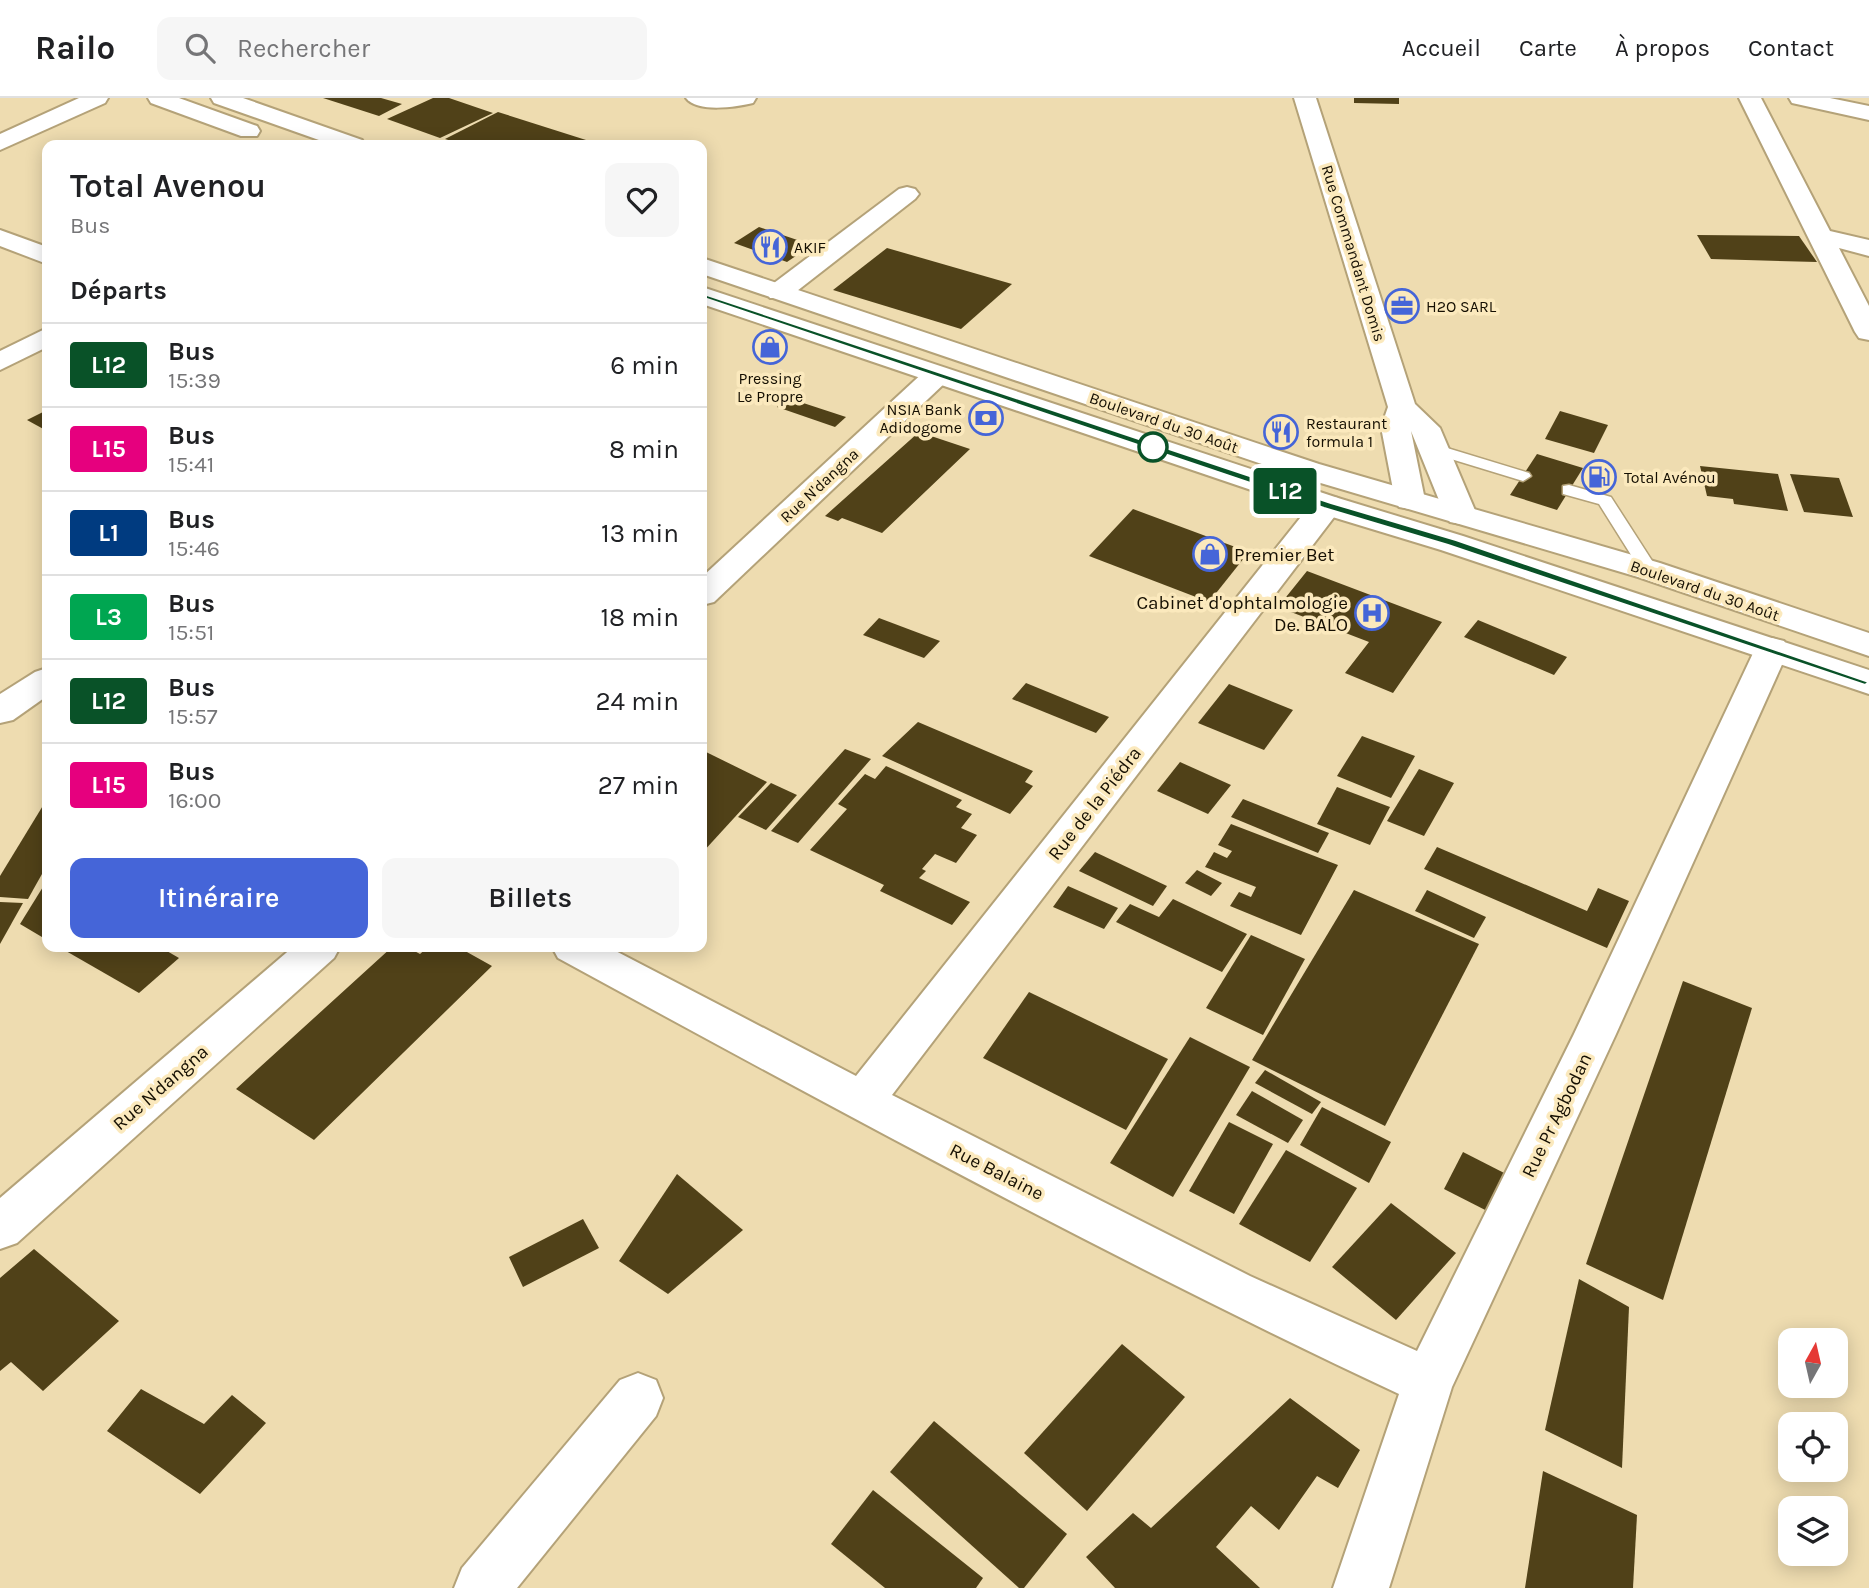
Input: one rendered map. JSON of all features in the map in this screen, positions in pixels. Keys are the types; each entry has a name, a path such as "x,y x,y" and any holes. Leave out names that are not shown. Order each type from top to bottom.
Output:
{"main road":[{"path":"0,143 97,98"},
{"path":"159,98 272,140"},
{"path":"222,98 340,140"},
{"path":"697,98 731,102 745,98"},
{"name":"Rue Commandant Domis","path":"1305,98 1402,407 1425,428 1434,449 1457,529"},
{"path":"1750,98 1869,332"},
{"path":"1800,98 1869,113"},
{"path":"779,292 906,194"},
{"path":"1821,236 1869,248"},
{"path":"0,237 42,254"},
{"name":"Boulevard du 30 Août","path":"707,268 1308,470 1402,513 1457,529 1649,570 1869,645"},
{"name":"Boulevard du 30 Août","path":"707,297 1327,505 1402,513"},
{"path":"0,362 42,339"},
{"name":"Rue N'dangna","path":"707,590 937,375"},
{"name":"Rue Commandant Domis","path":"1402,407 1396,426 1402,513"},
{"name":"Rue de la Piédra","path":"862,1101 1327,505"},
{"name":"Boulevard du 30 Août","path":"1457,529 1772,649 1869,682"},
{"name":"Rue Pr Agbodan","path":"1361,1588 1428,1382 1595,1034 1772,649"},
{"path":"0,711 42,683"},
{"name":"Rue N'dangna","path":"0,1228 314,952"},
{"name":"Rue Balaine","path":"581,952 862,1101 1233,1292 1428,1382"},
{"path":"482,1588 638,1398"}],"lane":[{"path":"1434,449 1523,476"},
{"path":"1569,490 1605,501 1649,570"}],"building":[{"path":"323,98 381,98 402,104 379,116"},
{"path":"433,98 449,98 493,113 440,138 387,119"},
{"path":"1354,98 1399,98 1399,104 1354,103"},
{"path":"498,112 586,140 448,140 445,139"},
{"path":"759,227 812,245 787,262 734,243"},
{"path":"1697,235 1799,236 1817,262 1711,259"},
{"path":"887,248 1012,284 961,329 833,290"},
{"path":"788,398 846,417 835,427 777,407"},
{"path":"1560,411 1608,425 1594,453 1545,439"},
{"path":"42,412 42,428 27,420"},
{"path":"919,432 970,449 882,533 842,518 838,521 825,516"},
{"path":"1537,454 1583,468 1557,510 1510,495"},
{"path":"1700,466 1778,474 1788,511 1734,504 1733,499 1707,496"},
{"path":"1790,474 1839,478 1853,517 1804,512"},
{"path":"1133,509 1238,548 1244,558 1209,602 1089,556"},
{"path":"1307,571 1442,622 1393,693 1345,673 1369,642 1278,607"},
{"path":"879,618 940,641 924,658 863,635"},
{"path":"1478,620 1567,657 1554,675 1464,637"},
{"path":"1026,683 1109,717 1096,733 1012,699"},
{"path":"1229,684 1293,710 1264,750 1198,723"},
{"path":"918,722 1033,771 1025,782 1033,786 1010,814 882,756"},
{"path":"1362,736 1415,756 1391,798 1337,776"},
{"path":"845,749 871,759 798,843 771,831"},
{"path":"707,752 767,782 707,848"},
{"path":"1180,762 1231,785 1208,814 1157,791"},
{"path":"886,766 962,800 956,807 972,814 961,828 977,835 956,863 935,854 922,869 926,871 919,878 970,902 952,925 880,891 884,885 810,850 847,809 838,804 865,774 875,779"},
{"path":"1419,769 1454,783 1424,836 1387,821"},
{"path":"771,783 797,795 766,830 738,817"},
{"path":"1337,787 1390,807 1370,845 1317,824"},
{"path":"1243,799 1329,833 1318,853 1231,817"},
{"path":"42,807 42,874 28,899 0,897 0,876"},
{"path":"1231,824 1338,865 1301,935 1230,906 1239,892 1251,897 1256,887 1205,867 1214,852 1227,858 1232,851 1218,845"},
{"path":"1437,847 1587,911 1598,888 1629,901 1607,948 1424,869"},
{"path":"1095,852 1167,886 1153,906 1079,871"},
{"path":"1197,870 1222,883 1211,896 1185,883"},
{"path":"1068,886 1118,908 1104,929 1053,907"},
{"path":"42,888 42,937 20,924"},
{"path":"1354,890 1479,944 1385,1126 1252,1060"},
{"path":"1427,890 1486,917 1474,938 1415,911"},
{"path":"1173,899 1247,934 1222,972 1116,922 1130,904 1159,917"},
{"path":"0,902 23,903 0,944"},
{"path":"1251,935 1305,959 1263,1035 1206,1008"},
{"path":"68,952 169,952 179,958 139,993"},
{"path":"387,952 467,952 492,966 314,1140 236,1089"},
{"path":"1683,981 1752,1008 1663,1300 1586,1264"},
{"path":"1029,992 1168,1059 1126,1130 983,1058"},
{"path":"1190,1037 1250,1067 1173,1197 1110,1163"},
{"path":"1265,1070 1321,1102 1312,1114 1255,1083"},
{"path":"1252,1091 1303,1120 1288,1143 1236,1115"},
{"path":"1322,1107 1391,1142 1369,1183 1300,1145"},
{"path":"1229,1122 1273,1144 1234,1214 1189,1191"},
{"path":"1286,1150 1357,1188 1310,1262 1239,1224"},
{"path":"1463,1152 1512,1177 1495,1215 1444,1189"},
{"path":"677,1174 743,1230 668,1294 619,1261"},
{"path":"1391,1203 1456,1253 1396,1320 1332,1267"},
{"path":"583,1219 599,1248 523,1287 509,1257"},
{"path":"34,1249 119,1321 43,1391 11,1362 0,1371 0,1278"},
{"path":"1579,1279 1629,1307 1622,1468 1545,1430"},
{"path":"1122,1344 1185,1397 1087,1511 1024,1453"},
{"path":"141,1389 204,1424 232,1395 266,1423 200,1494 107,1431"},
{"path":"1290,1398 1360,1450 1338,1488 1317,1476 1279,1530 1251,1506 1216,1547 1260,1588 1115,1588 1086,1557 1133,1513 1151,1528"},
{"path":"934,1421 1067,1534 1024,1588 1019,1588 890,1472"},
{"path":"1543,1471 1637,1515 1633,1588 1525,1588"},
{"path":"873,1490 983,1578 976,1588 885,1588 831,1544"}],"bus line":[{"name":"L12","path":"707,296 1327,505 1452,542 1869,682"}],"place":[{"name":"AKIF","path":"770,247"},
{"name":"H2O SARL","path":"1402,306"},
{"name":"Pressing Le Propre","path":"770,347"},
{"name":"NSIA Bank Adidogome","path":"986,418"},
{"name":"Restaurant formula 1","path":"1281,432"},
{"name":"Total Avénou","path":"1599,477"},
{"name":"Premier Bet","path":"1210,554"},
{"name":"Cabinet d'ophtalmologie De. BALO","path":"1372,613"}]}
